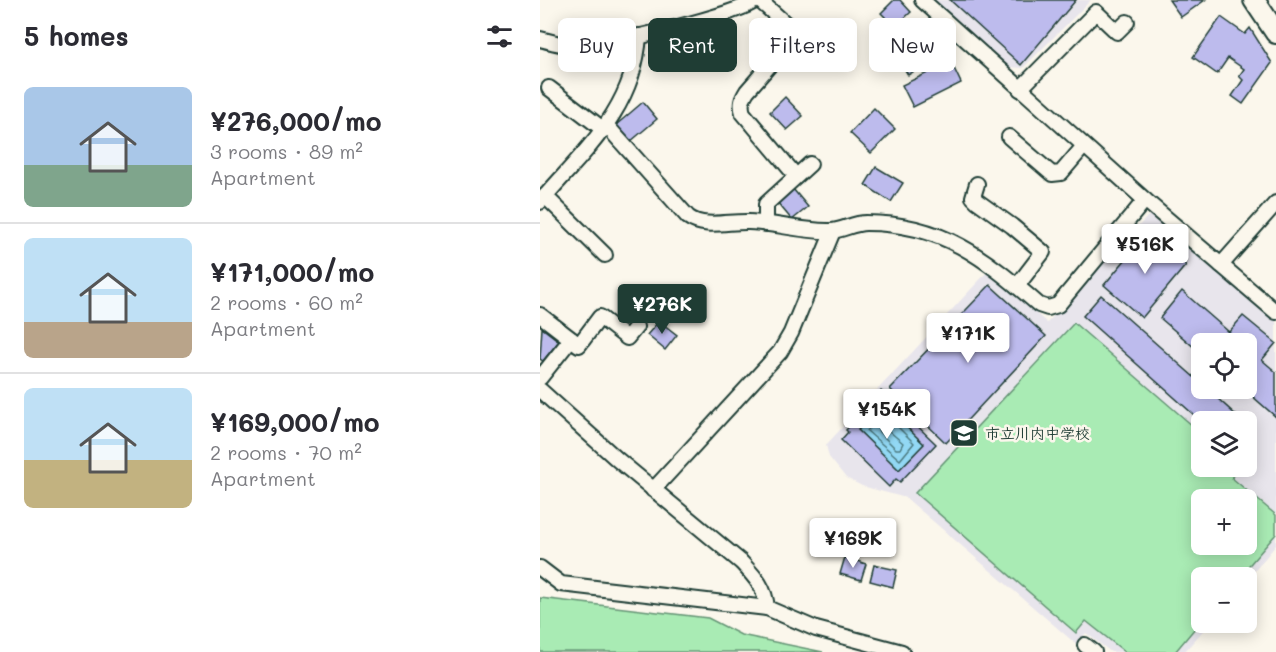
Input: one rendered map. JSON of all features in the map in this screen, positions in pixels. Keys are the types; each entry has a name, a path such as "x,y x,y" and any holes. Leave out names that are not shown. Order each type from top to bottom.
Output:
{"main road":[{"path":"1254,0 1276,33"}],"street":[{"path":"540,39 558,44 588,46 735,12 757,0 778,18"},
{"path":"922,0 1145,200 1276,312"},
{"path":"1020,89 1096,12 1117,32 1127,22"},
{"path":"1075,33 1085,44"},
{"path":"605,255 542,199 606,128 626,88 638,51 639,36"},
{"path":"757,72 748,80 741,100 743,113 796,176"},
{"path":"549,88 606,128 688,218 698,225 734,222 833,231 854,224 880,223 942,237 979,255 1039,305 1048,308 1058,305 1145,200"},
{"path":"1009,137 1052,174 1062,173 1084,146"},
{"path":"766,224 766,204 810,164"},
{"path":"977,184 974,197 977,201 1012,226 1042,252 1017,286"},
{"path":"1221,264 1276,203"},
{"path":"653,490 780,352 800,312 833,231"},
{"path":"540,315 579,345 600,317 627,338 636,327"},
{"path":"540,378 571,339"},
{"path":"540,390 653,490 741,562 759,581 765,593 766,608"},
{"path":"540,568 561,584"},
{"path":"540,583 766,608 816,629 902,652"}],"shaded area":[{"path":"933,0 950,0 1021,65 1076,0 1091,0 1023,68 1009,67"},
{"name":"市立川内中学校","path":"1151,213 1276,320 1276,372 1262,360 1275,343 1243,316 1229,332 1182,292 1160,318 1191,345 1191,374 1101,295 1083,316 1191,411 1191,424 1074,324 915,493 1075,633 1086,621 1125,652 1111,652 1086,633 1076,644 906,498 862,486 846,478 829,457 826,445 988,271 1047,323","holes":["1148,234 1186,265 1142,317","990,285 1046,336 946,443 891,389","882,392 936,444 900,482 896,479 889,486 841,440 848,432 846,429"]},
{"path":"1217,399 1255,399 1276,417 1276,515 1257,499 1257,489 1245,489 1232,478 1257,477 1257,411 1231,411"},
{"path":"1276,534 1276,545 1257,568 1248,567"},
{"path":"1191,633 1201,633 1184,652 1175,652"}],"green space":[{"path":"1074,323 1191,424 1191,477 1233,477 1245,489 1191,489 1191,555 1257,555 1257,499 1276,515 1276,534 1248,567 1191,567 1191,633 1175,652 1125,652 1086,621 1076,633 915,493"},
{"path":"540,598 708,618 741,635 823,652 540,652"}],"water":[{"path":"883,404 924,444 899,470 858,430"}],"building":[{"path":"894,0 900,0 911,12 905,18 886,18 881,13"},
{"path":"950,0 1076,0 1021,65"},
{"path":"1169,0 1205,0 1181,17"},
{"path":"1221,17 1245,34 1250,28 1272,63 1243,104 1232,96 1243,80 1239,76 1244,69 1228,58 1217,74 1193,57"},
{"path":"930,72 956,72 961,83 913,107 902,85"},
{"path":"785,97 803,116 787,130 770,112"},
{"path":"643,102 657,119 630,142 616,125"},
{"path":"874,108 895,129 871,153 850,133"},
{"path":"876,167 903,183 891,202 865,185"},
{"path":"793,189 808,207 792,220 777,202"},
{"path":"1148,233 1186,265 1142,318 1104,285"},
{"path":"990,285 1046,336 946,443 890,389"},
{"path":"1182,291 1229,332 1243,316 1276,343 1262,360 1276,372 1276,417 1256,399 1257,333 1191,333 1191,345 1160,318"},
{"path":"1101,295 1191,374 1191,399 1218,399 1231,411 1191,412 1083,316"},
{"path":"659,321 677,335 665,350 647,335"},
{"path":"542,328 559,341 543,361 540,359"},
{"path":"881,391 936,444 900,482 896,479 889,487 841,440 848,432 846,430","holes":["883,404 924,444 899,470 858,430"]},
{"path":"845,557 866,564 861,580 840,574"},
{"path":"874,565 897,570 893,587 870,581"}],"place":[{"name":"市立川内中学校","path":"964,433"}]}
